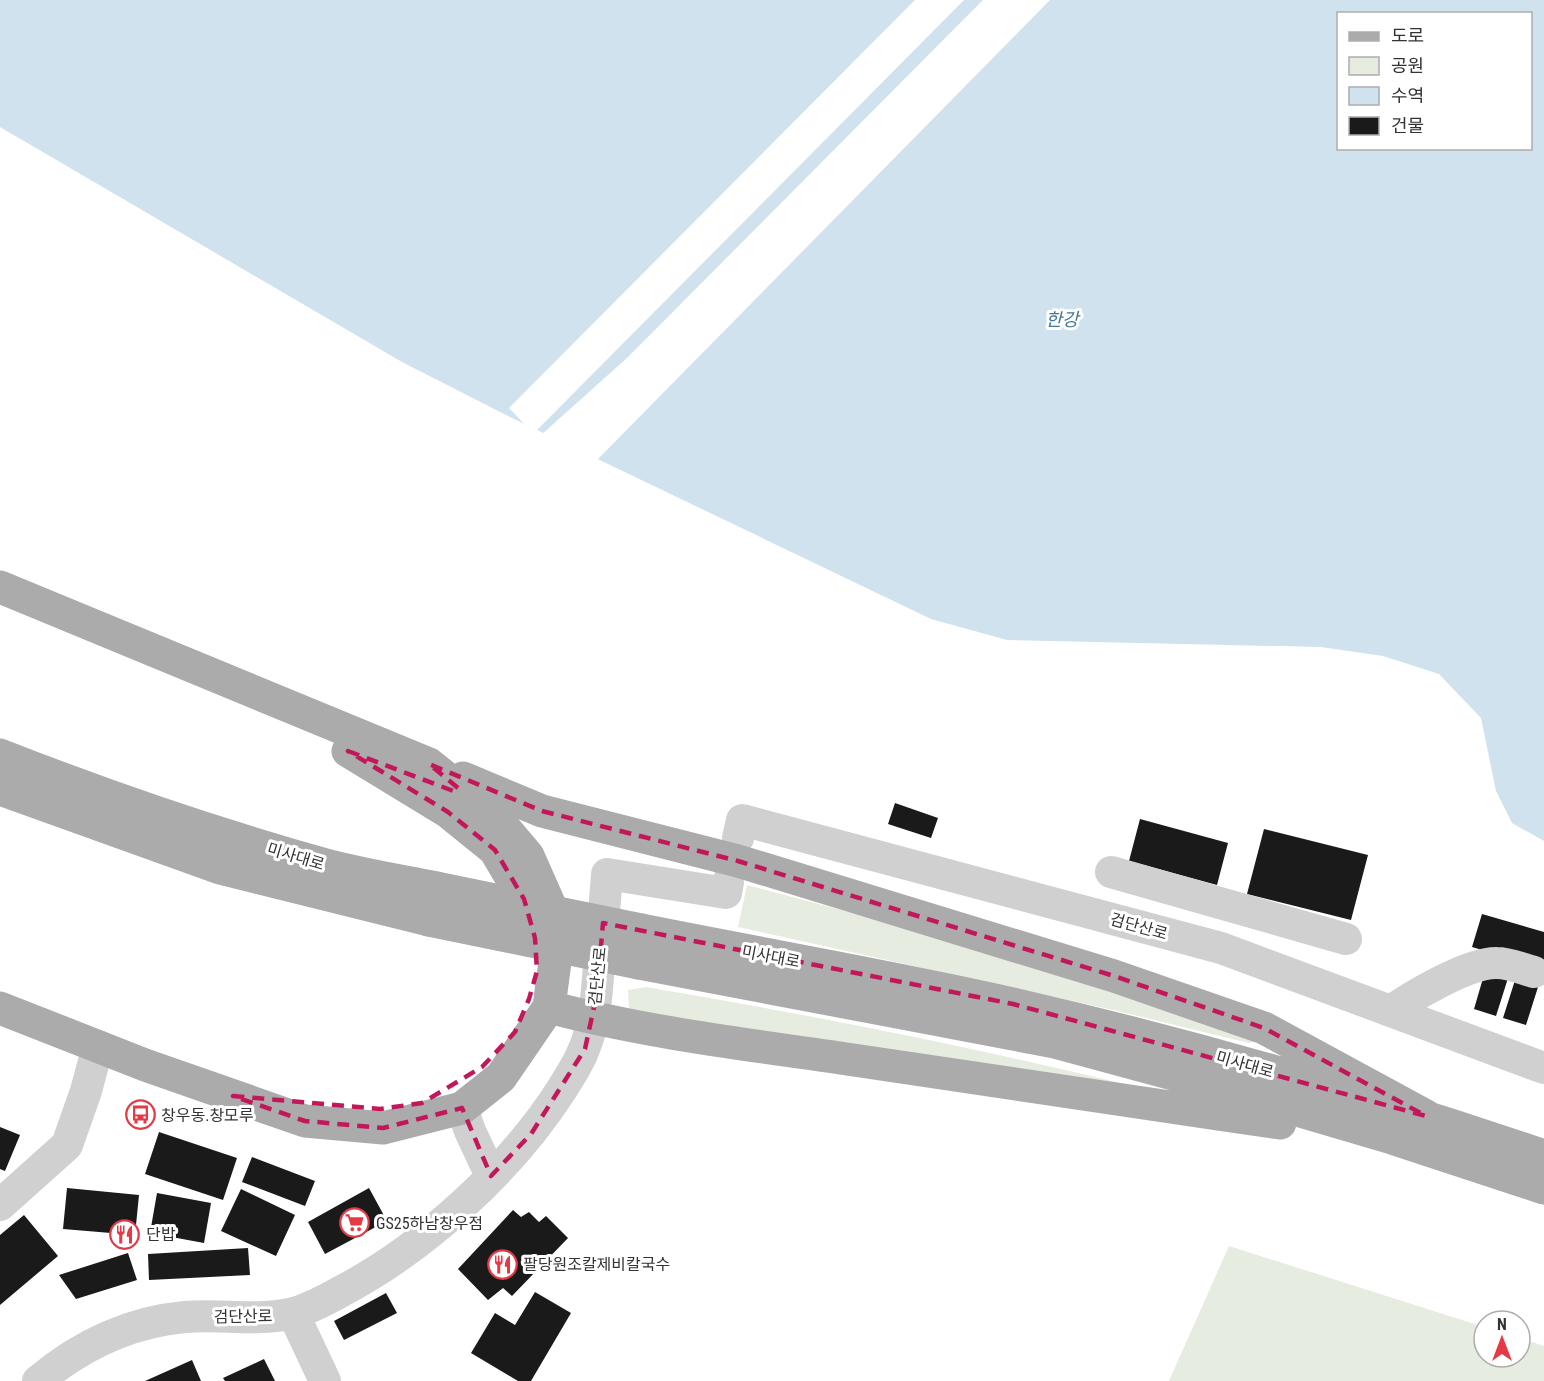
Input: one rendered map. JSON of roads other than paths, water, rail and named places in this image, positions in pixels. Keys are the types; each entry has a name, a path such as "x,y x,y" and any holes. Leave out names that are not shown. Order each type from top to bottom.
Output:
{"main road":[{"path":"0,587 542,811 738,861 1114,976 1264,1028 1426,1116"},
{"path":"0,609 257,709 348,751 421,779 495,817"},
{"path":"233,1096 380,1109 422,1103 448,1090 482,1067 515,1032 529,999 537,971 535,938 524,899 495,850 448,812 348,751"},
{"name":"미사대로","path":"0,755 73,784 331,866 1013,1004 1210,1054 1426,1116 1544,1156"},
{"path":"0,1008 145,1065 305,1121 383,1128 462,1108 501,1077 549,1007 556,954 551,908 528,856 495,817 429,764"},
{"name":"미사대로","path":"0,789 220,868 429,920 639,963 1055,1042 1188,1078 1392,1138 1544,1188"},
{"path":"549,1007 592,1019 712,1039 1090,1096 1392,1138"}],"street":[{"name":"검단산로","path":"738,838 742,820 1221,948 1544,1068"},
{"path":"1111,872 1346,939"},
{"name":"검단산로","path":"38,1381 64,1360 97,1341 154,1322 186,1317 271,1318 293,1313 319,1303 380,1269 440,1225 531,1134 580,1058 592,1019 608,874 726,893 728,882"},
{"path":"1221,948 1235,907"},
{"path":"1391,1011 1418,994 1469,969 1497,963 1534,972"},
{"path":"0,1205 67,1145 98,1046"},
{"path":"462,1108 491,1176"},
{"path":"293,1313 325,1381"}],"water":[{"name":"한강","path":"0,0 1544,0 1544,841 1512,823 1496,791 1481,718 1439,674 1383,656 1321,647 1007,640 931,619 506,415 402,362 0,127"}],"place":[{"name":"창우동.창모루","path":"140,1115"},
{"name":"GS25하남창우점","path":"355,1223"},
{"name":"단밥","path":"125,1234"},
{"name":"팔당원조칼제비칼국수","path":"502,1264"}]}
